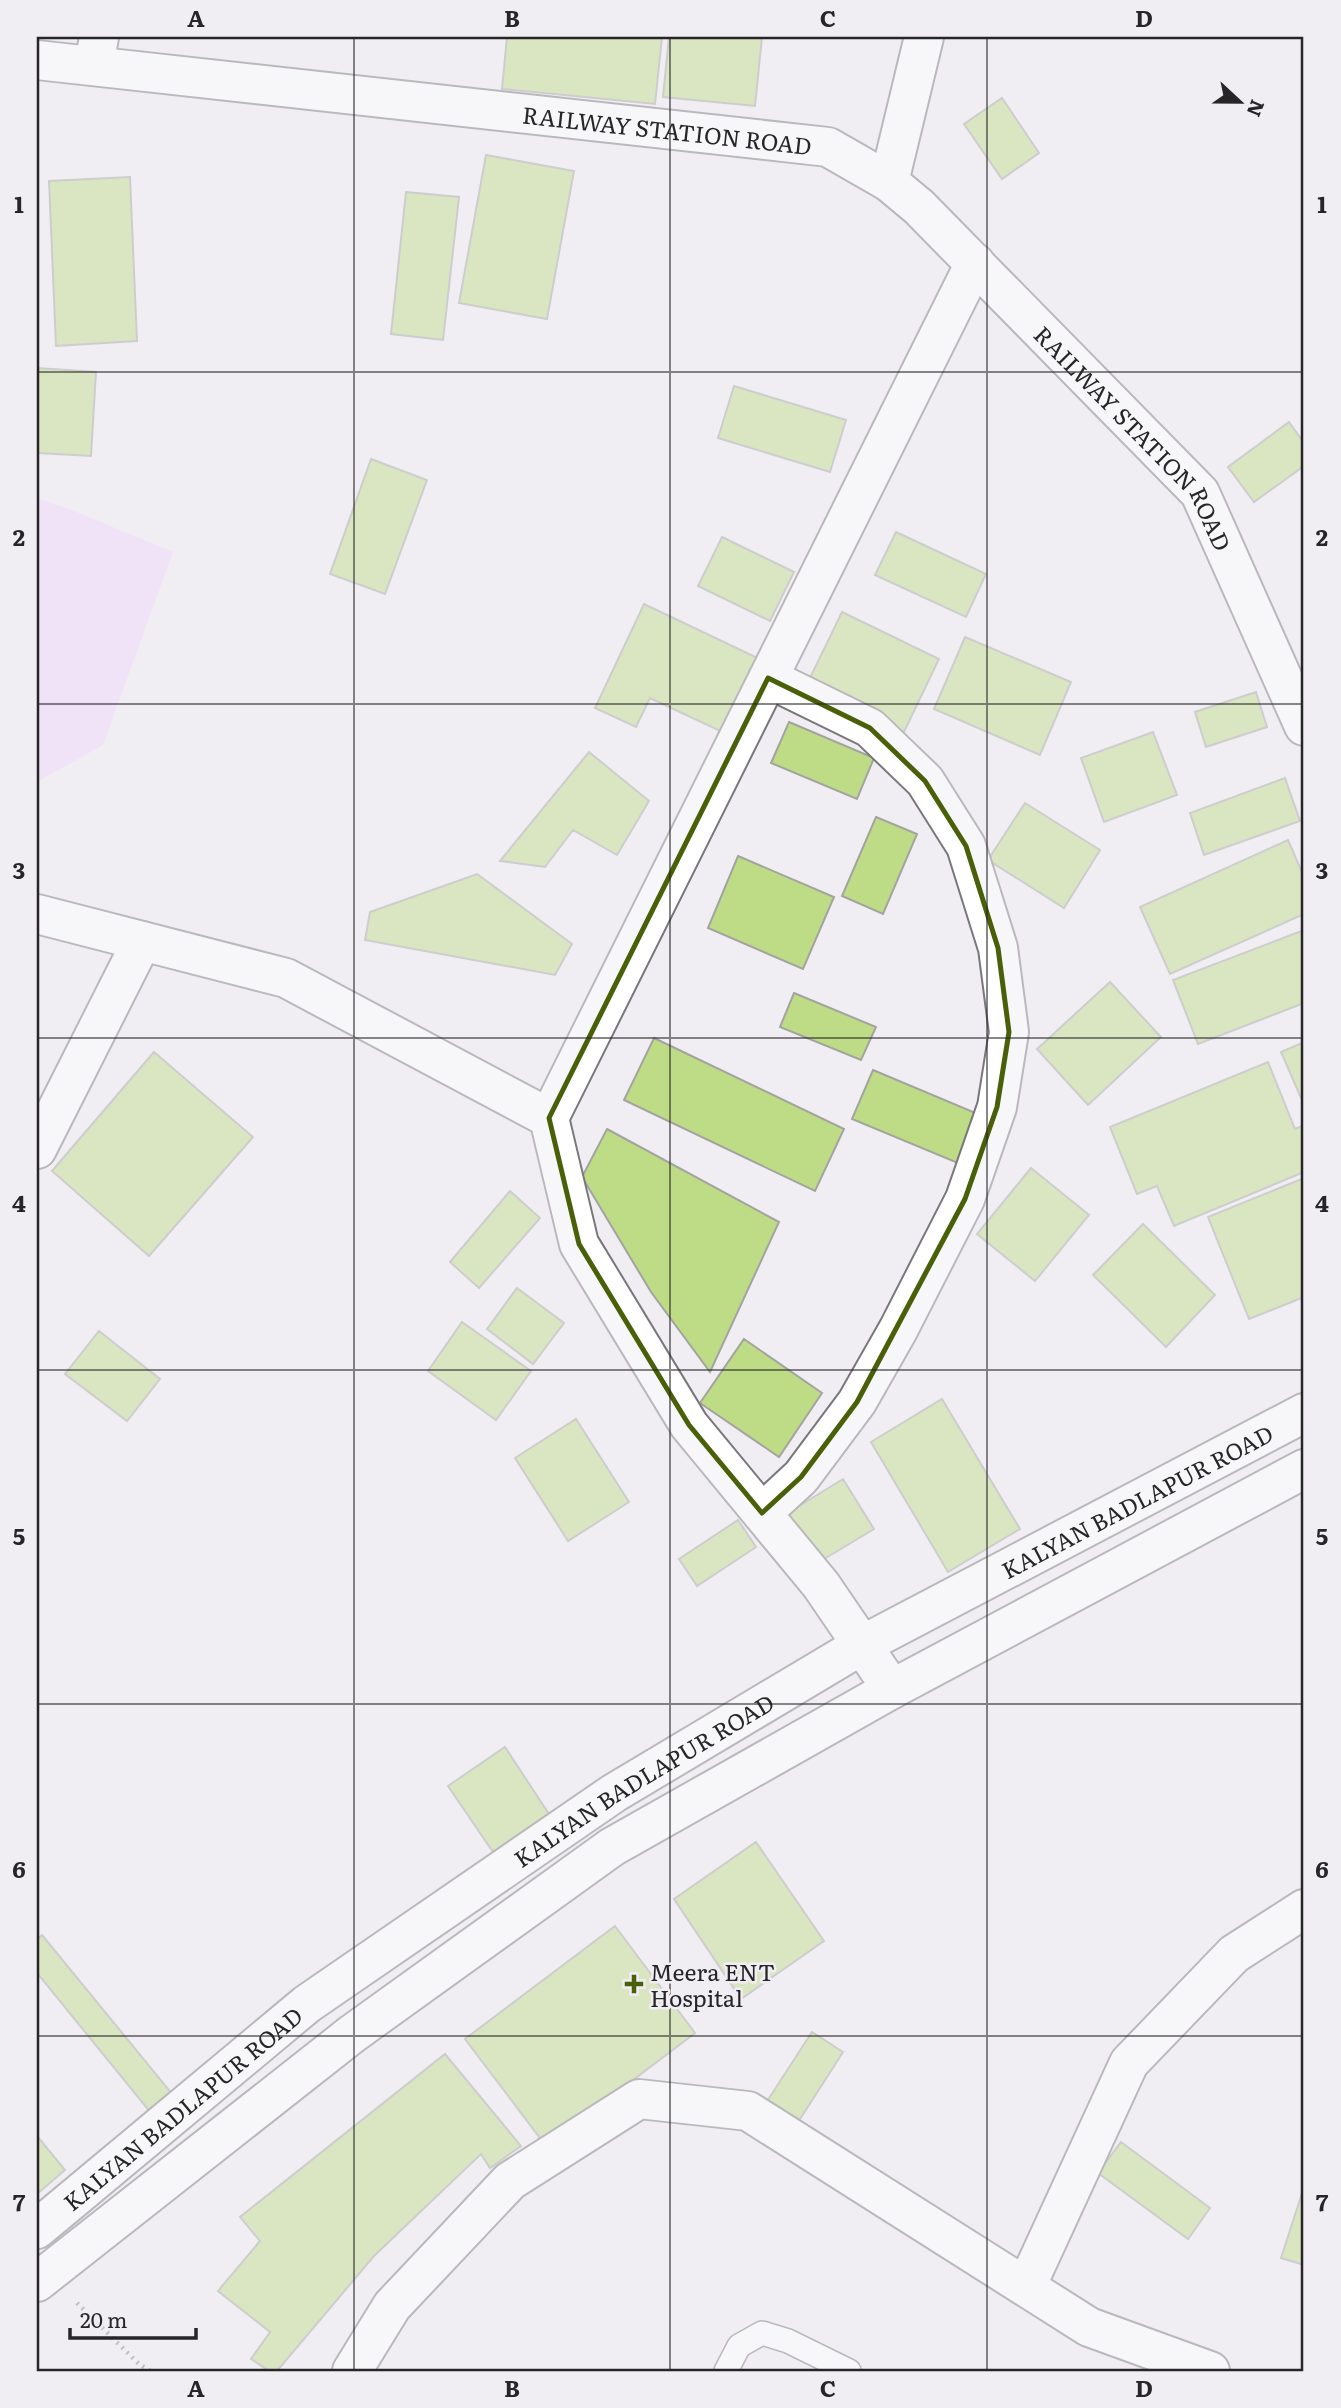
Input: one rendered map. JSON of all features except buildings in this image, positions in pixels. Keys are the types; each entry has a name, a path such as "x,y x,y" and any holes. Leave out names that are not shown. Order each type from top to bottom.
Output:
{"street":[{"path":"889,182 924,37"},
{"name":"RAILWAY STATION ROAD","path":"37,60 96,51 828,146 889,182 919,207 1200,493 1304,726"},
{"path":"892,1689 821,1585 689,1425 579,1244 549,1118 975,264"},
{"path":"762,1513 802,1477 858,1402 898,1331 965,1199 997,1107 1009,1032 998,948 966,846 925,781 870,728 768,678"},
{"path":"37,914 286,978 549,1118"},
{"path":"37,1149 142,941"},
{"name":"KALYAN BADLAPUR ROAD","path":"37,2230 307,2004 614,1793 862,1645 1304,1413"},
{"name":"KALYAN BADLAPUR ROAD","path":"41,2278 352,2034 612,1847 892,1689 1304,1469"},
{"path":"1026,2287 1129,2063 1234,1954 1304,1909"},
{"path":"352,2371 392,2306 510,2181 639,2099 748,2111 1089,2327 1210,2371"}],"lane":[{"path":"726,2371 739,2346 762,2333 788,2341 849,2371"}],"path":[{"path":"41,2278 150,2371"}],"highlighted area":[{"path":"768,678 870,728 925,781 966,846 998,948 1009,1032 997,1107 965,1199 857,1402 801,1477 762,1513 689,1425 579,1244 549,1118"}],"shaded area":[{"path":"37,498 173,552 103,745 37,782"}],"place":[{"name":"Meera ENT Hospital","path":"634,1984"}]}
